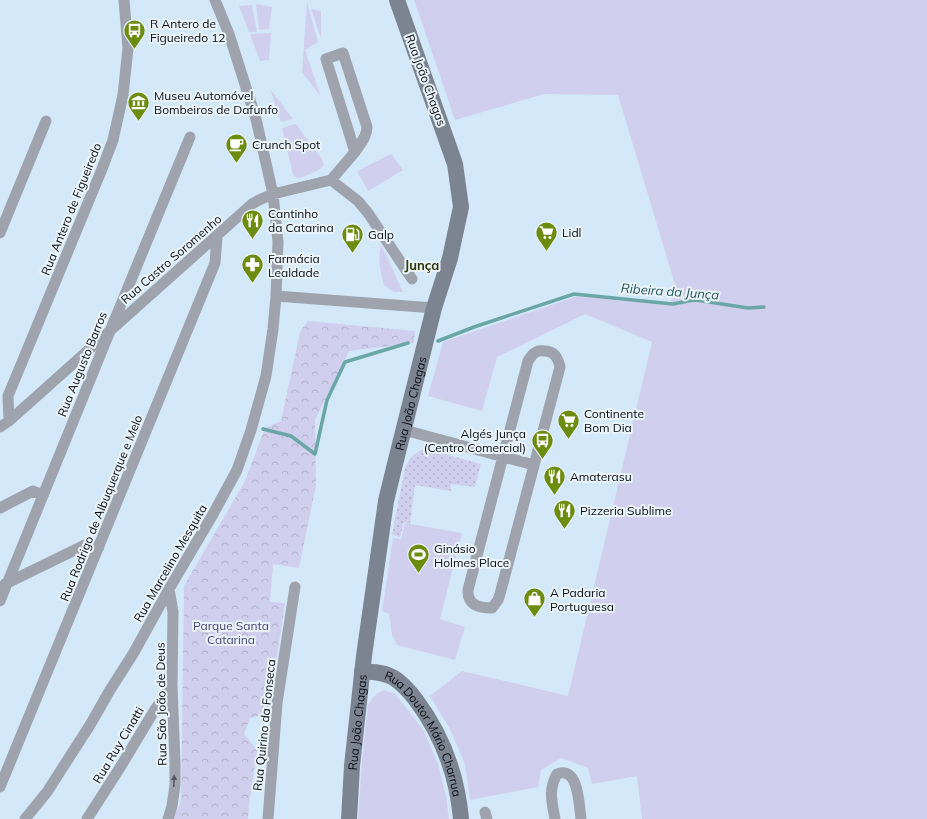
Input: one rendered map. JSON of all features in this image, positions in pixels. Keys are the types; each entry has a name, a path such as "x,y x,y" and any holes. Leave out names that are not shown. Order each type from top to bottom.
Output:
{"street":[{"name":"Rua Antero de Figueiredo","path":"4,424 8,396 102,169 116,131 123,95 128,48 124,0"},
{"name":"Rua Marcelino Mesquita","path":"25,819 47,792 90,725 133,654 212,516 237,470 251,430 266,376 276,296 278,242 273,194 256,119 229,34 214,0"},
{"name":"Rua João Chagas","path":"349,819 352,766 362,671 386,501 434,308 450,258 461,207 455,164 397,0"},
{"path":"355,152 326,59 343,53 367,127 367,133 355,152 331,180 358,201 368,213 412,279"},
{"path":"0,233 46,122"},
{"name":"Rua Augusto Barros","path":"0,601 4,585 43,495 190,136"},
{"name":"Rua Castro Soromenho","path":"4,424 217,237 252,204 273,194 331,180"},
{"name":"Rua Rodrigo de Albuquerque e Melo","path":"0,787 215,263 217,237"},
{"path":"276,296 434,308"},
{"path":"538,351 553,353 558,360 560,367 498,600 492,608 480,608 468,598 468,590 503,456 528,361 533,354 538,351"},
{"path":"404,430 534,465"},
{"path":"0,508 33,491 43,495"},
{"path":"4,585 84,544 99,547"},
{"name":"Rua Quirino da Fonseca","path":"268,819 277,703 295,587"},
{"name":"Rua São João de Deus","path":"168,819 172,806 175,785 172,686 173,612 169,589"},
{"name":"Rua Doutor Mário Charrua","path":"362,671 386,674 394,678 410,693 424,712 446,751 454,773 461,819"},
{"name":"Rua Ruy Cinatti","path":"87,819 154,711 172,686"},
{"path":"555,819 551,790 552,784 557,774 565,773 574,780 581,819"}],"green space":[{"path":"414,0 927,0 927,819 642,819 637,776 592,784 588,768 561,758 541,770 538,787 470,800 465,764 450,729 430,696 462,671 568,696 652,342 585,314 497,357 482,411 428,396 443,342 578,296 670,303 676,288 618,95 544,94 455,120"},
{"path":"307,2 318,42 305,50 321,97 302,72"},
{"path":"256,4 272,7 269,29 259,30"},
{"path":"252,5 257,32 249,32 239,6"},
{"path":"311,9 321,11 321,38"},
{"path":"271,33 269,60 260,61 250,34"},
{"path":"270,89 293,119 281,122"},
{"path":"296,124 322,159 324,165 312,173 297,178 293,175 282,128"},
{"path":"391,154 403,170 368,191 357,171"},
{"path":"381,244 403,292 394,292 384,285 380,265"},
{"name":"Parque Santa Catarina","path":"308,321 415,331 414,343 349,351 315,420 316,485 299,568 273,564 270,602 285,603 268,714 250,718 244,734 257,750 248,819 173,819 181,801 184,586 245,481 265,428 281,421 300,332"},
{"path":"423,449 481,464 475,487 451,484 451,491 415,485 410,524 404,522 400,537 392,535 405,468 412,457"},
{"name":"Ginásio Holmes Place","path":"405,523 462,533 440,619 465,627 455,660 397,645 392,635 389,614 382,611 393,538 401,539"},
{"path":"384,690 395,694 423,729 438,764 446,796 449,819 358,819 368,705 376,694"}],"waterway":[{"name":"Ribeira da Junça","path":"438,341 474,327 574,294 673,304 696,300 748,308 764,307"},
{"name":"Ribeira da Junça","path":"263,429 291,436 315,454 327,400 345,362 408,343"}],"place":[{"name":"R Antero de Figueiredo 12","path":"135,50"},
{"name":"Museu Automóvel Bombeiros de Dafunfo","path":"138,122"},
{"name":"Crunch Spot","path":"236,164"},
{"name":"Cantinho da Catarina","path":"252,240"},
{"name":"Lidl","path":"547,252"},
{"name":"Galp","path":"352,254"},
{"name":"Farmácia Lealdade","path":"253,284"},
{"name":"Continente Bom Dia","path":"568,440"},
{"name":"Algés Junça (Centro Comercial)","path":"542,460"},
{"name":"Amaterasu","path":"555,496"},
{"name":"Pizzeria Sublime","path":"565,530"},
{"name":"Ginásio Holmes Place","path":"419,574"},
{"name":"A Padaria Portuguesa","path":"534,618"}],"district":[{"name":"Junça","path":"422,265"}]}
